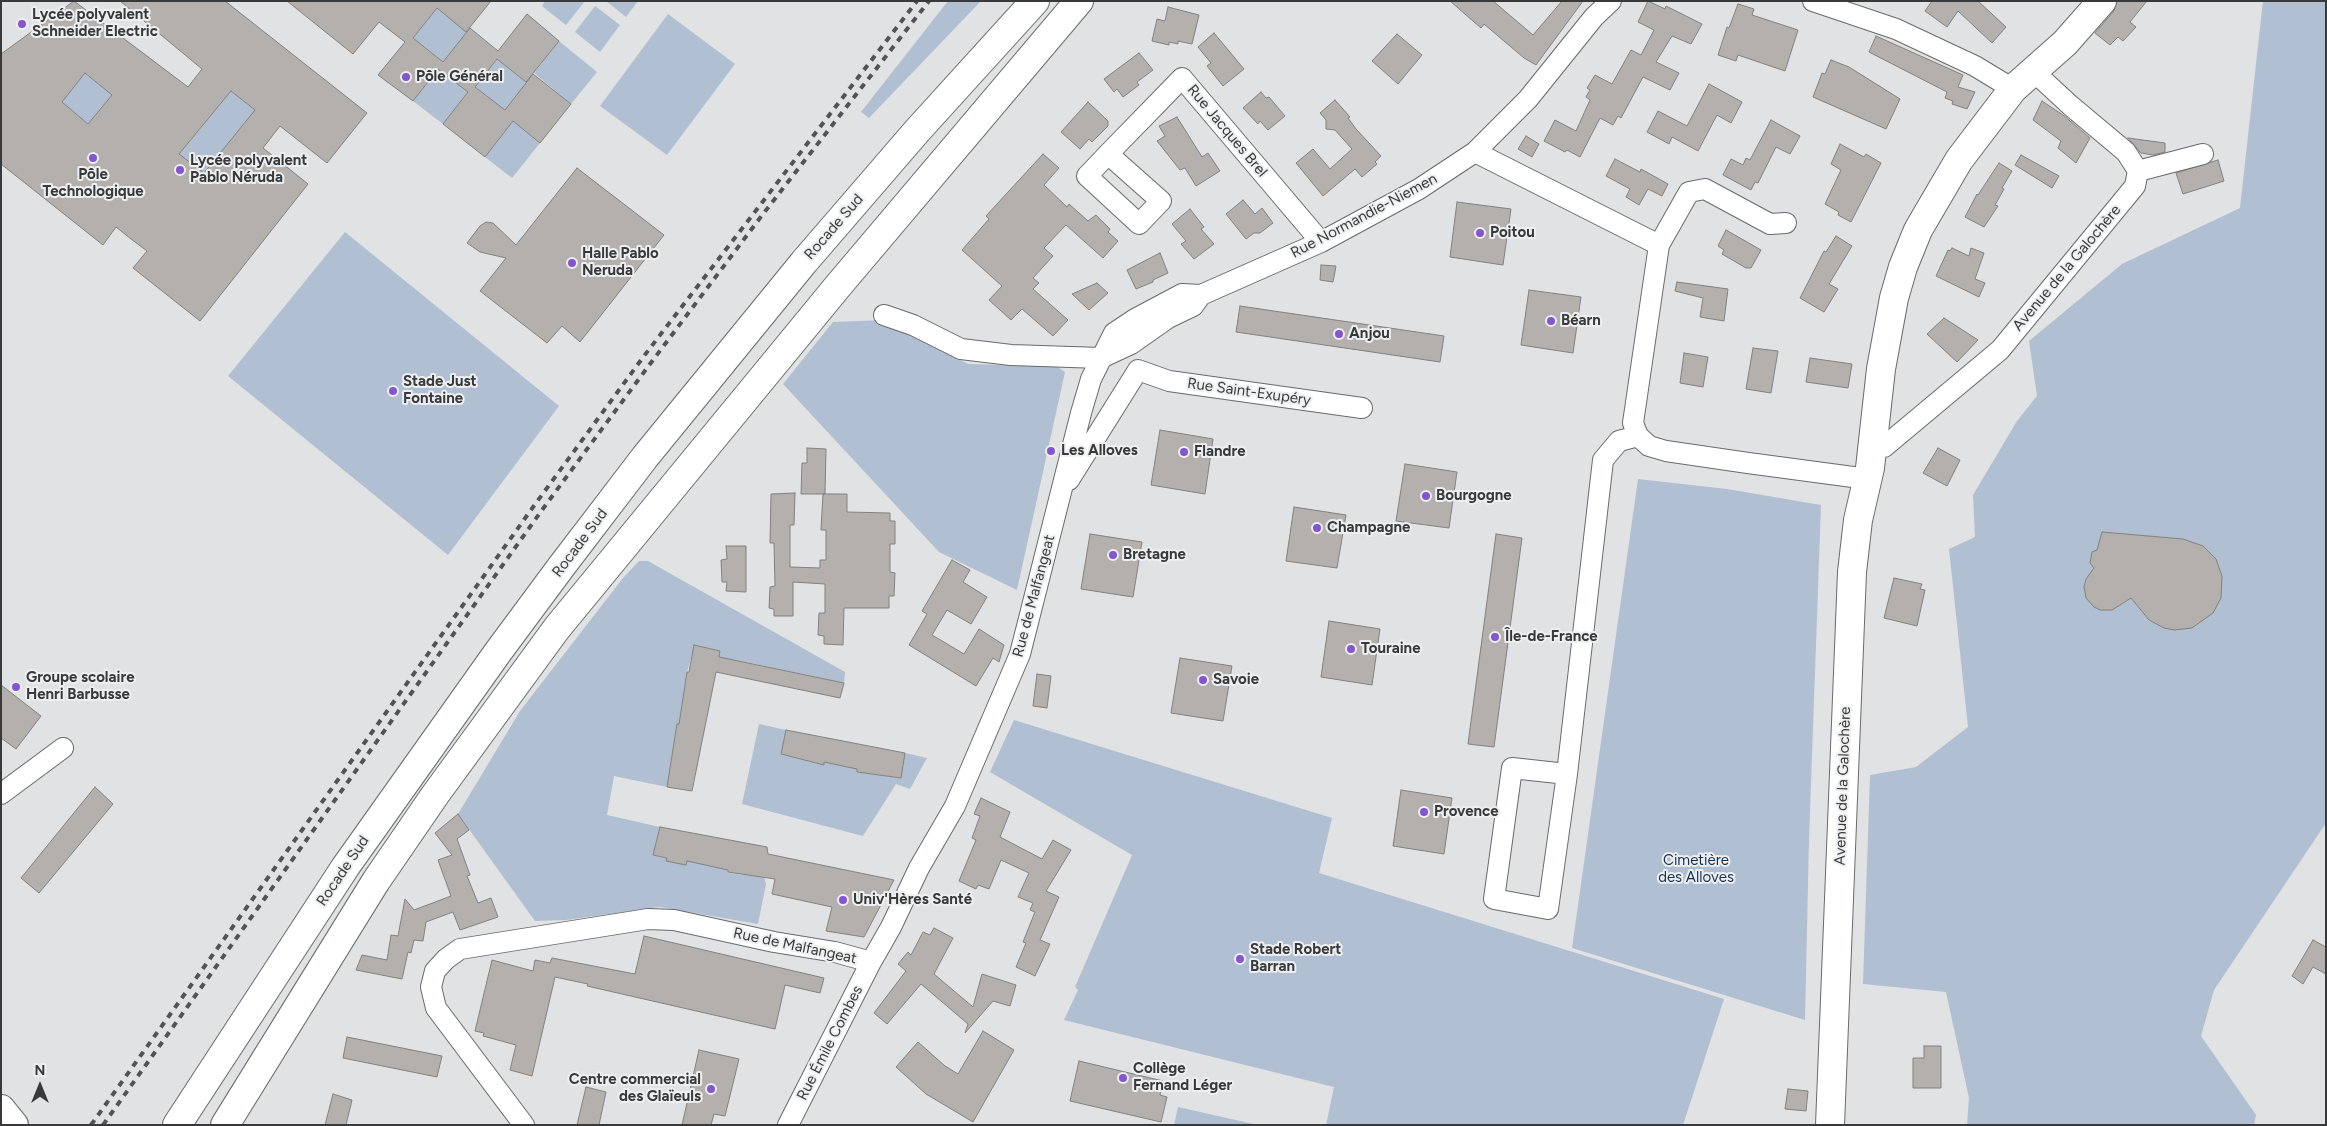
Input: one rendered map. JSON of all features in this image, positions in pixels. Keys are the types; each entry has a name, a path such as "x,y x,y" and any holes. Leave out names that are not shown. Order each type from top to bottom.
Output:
{"main road":[{"name":"Rocade Sud","path":"177,1125 346,866 498,652 651,449 804,262 916,131 1035,1"},
{"path":"225,1125 376,881 435,795 556,628 814,315 1079,1"},
{"name":"Avenue de la Galochère","path":"1830,1125 1852,572 1858,520 1868,480 1873,449 1874,423 1894,298 1903,267 1918,230 1959,160 2013,89 2065,43 2102,1"},
{"path":"1,1110 14,1125"}],"street":[{"name":"Rue Normandie-Niemen","path":"1101,358 1114,333 1135,319 1182,294 1201,295 1321,242 1419,189 1475,152 1528,99 1594,17 1612,1"},
{"path":"1813,1 1896,29 1975,66 2013,89"},
{"path":"2034,70 2071,106 2126,152 2138,171 2204,154"},
{"name":"Rue Jacques Brel","path":"1108,154 1182,78 1321,242"},
{"path":"1475,152 1659,245"},
{"name":"Avenue de la Galochère","path":"1873,449 1884,447 2000,350 2135,186 2138,171"},
{"path":"1786,223 1770,224 1705,189 1689,192 1659,245 1632,423 1638,436 1649,446 1666,451 1868,480"},
{"path":"884,315 912,325 961,350 1011,355 1101,358"},
{"name":"Rue de Malfangeat","path":"524,1125 436,1008 431,987 435,971 446,959 460,949 648,919 674,920 774,942 835,952 871,962 955,806 1020,654 1088,387 1101,358"},
{"name":"Rue de Malfangeat","path":"1061,492 1138,370"},
{"name":"Rue Saint-Exupéry","path":"1138,370 1169,381 1362,408"},
{"path":"1567,774 1512,768 1494,899 1548,909 1567,774 1603,460 1619,441 1638,436"},
{"path":"1,794 63,748"},
{"name":"Rue Émile Combes","path":"788,1125 871,962"}],"green space":[{"path":"545,1 585,1 566,25 542,6"},
{"path":"606,1 638,1 626,17"},
{"path":"948,1 981,1 869,118 861,112"},
{"path":"2263,1 2326,1 2326,823 2214,990 2201,1036 2256,1115 2254,1125 1967,1125 1969,1098 1946,992 1863,984 1870,775 1916,767 1968,727 1949,549 1975,537 1973,495 2017,421 2037,396 2029,341 2122,264 2240,208"},
{"path":"595,6 620,25 600,52 575,32"},
{"path":"437,8 467,32 443,62 413,38"},
{"path":"668,14 735,64 667,155 600,106"},
{"path":"559,41 597,72 571,104 534,73"},
{"path":"497,59 527,83 505,110 475,87"},
{"path":"438,69 468,92 443,124 413,101"},
{"path":"85,73 112,95 88,124 62,102"},
{"path":"231,91 255,110 204,173 179,154"},
{"path":"513,121 540,143 512,178 485,157"},
{"name":"Stade Just Fontaine","path":"345,232 559,406 448,555 228,376"},
{"path":"884,320 968,364 1056,366 1065,372 1017,590 939,552 783,384 833,322"},
{"name":"Cimetière des Alloves","path":"1638,479 1727,489 1821,505 1809,839 1805,1020 1572,948"},
{"path":"639,561 648,561 845,672 844,683 741,661 716,671 719,651 695,645 687,672 667,787 614,776 607,815 660,827 653,855 667,858 666,861 687,861 728,870 728,873 764,877 766,884 758,924 660,907 566,920 535,921 458,814 520,711 623,578"},
{"path":"1014,720 1332,818 1319,873 1724,999 1683,1125 1326,1125 1334,1087 1064,1020 1078,990 1075,987 1132,855 990,772"},
{"path":"759,724 786,730 781,754 823,765 824,762 857,769 857,772 900,778 905,753 927,758 910,789 896,784 863,836 742,804"},
{"path":"1178,1107 1258,1125 1174,1125"}],"building":[{"name":"Pôle Technologique","path":"74,1 188,87 202,69 120,1 225,1 367,113 327,163 280,126 263,148 308,184 200,321 133,268 147,251 116,227 103,245 1,164 1,54","holes":["85,73 112,95 88,124 62,102","231,91 255,110 204,173 179,154"]},
{"name":"Pôle Général","path":"287,1 491,1 466,32 437,8 413,38 443,62 470,28 498,51 527,14 559,41 526,82 497,59 475,87 505,110 533,74 571,104 540,143 513,121 485,157 443,124 468,92 438,69 413,101 378,75 405,42 379,22 353,54"},
{"path":"1450,1 1493,1 1533,35 1562,1 1583,1 1536,65 1524,58 1484,24 1481,28"},
{"path":"1648,1 1665,9 1666,6 1702,24 1691,44 1672,36 1656,62 1679,73 1670,90 1643,77 1621,118 1618,116 1613,125 1600,118 1580,157 1567,150 1565,152 1544,141 1555,120 1576,131 1590,100 1586,97 1590,90 1587,88 1595,75 1612,84 1631,50 1641,55 1654,30 1638,22"},
{"path":"1932,1 1978,1 2006,27 1992,43 1958,11 1947,27 1925,11"},
{"path":"2117,1 2147,1 2130,22 2136,27 2123,41 2118,37 2110,45 2095,33 2114,11"},
{"path":"1738,4 1754,9 1752,15 1798,30 1785,71 1738,55 1736,61 1718,55 1727,27 1729,28"},
{"path":"1168,7 1199,15 1192,44 1178,41 1178,44 1169,42 1169,45 1152,41 1157,19 1165,21"},
{"path":"1214,33 1244,69 1223,86 1207,66 1211,63 1198,47"},
{"path":"1397,34 1422,55 1398,84 1372,61"},
{"path":"1876,36 1963,75 1958,87 1975,92 1967,109 1952,104 1953,101 1945,98 1947,92 1869,52"},
{"path":"1139,53 1153,70 1137,82 1139,85 1123,97 1117,89 1114,92 1104,79"},
{"path":"1831,60 1849,67 1900,99 1886,129 1813,97 1822,73 1825,74"},
{"path":"1709,84 1742,102 1731,123 1717,115 1698,151 1672,137 1669,144 1647,132 1658,111 1687,126"},
{"path":"1261,92 1266,98 1269,97 1285,116 1268,130 1260,121 1258,124 1243,108"},
{"path":"1335,100 1350,117 1348,118 1356,129 1381,156 1375,162 1377,164 1362,177 1355,169 1323,196 1296,163 1313,149 1330,169 1352,149 1335,130 1326,129 1326,120 1320,113"},
{"path":"2042,101 2063,115 2090,138 2076,163 2058,148 2061,141 2033,120"},
{"path":"1088,102 1108,121 1108,126 1092,142 1089,139 1080,149 1061,132"},
{"path":"1177,117 1202,157 1208,153 1220,171 1196,186 1185,168 1180,170 1157,141 1165,136 1159,126"},
{"path":"1771,120 1800,136 1790,154 1776,147 1758,183 1755,182 1751,190 1723,175 1731,159 1743,165 1746,158 1750,160"},
{"path":"1526,136 1539,144 1532,157 1518,149"},
{"path":"2128,138 2165,143 2165,152 2153,155 2141,153"},
{"path":"1840,144 1864,157 1866,154 1881,163 1851,222 1838,215 1839,212 1825,204 1841,170 1831,164"},
{"path":"1043,154 1059,168 1044,185 1067,207 1069,204 1088,221 1096,215 1110,229 1108,232 1118,241 1103,258 1066,225 1044,248 1053,256 1033,278 1039,283 1033,289 1068,320 1053,336 1022,309 1011,320 989,300 1002,286 962,250 989,219 986,216"},
{"path":"2021,155 2059,176 2052,188 2015,165"},
{"path":"1615,159 1640,172 1641,169 1668,184 1662,196 1648,189 1639,205 1626,197 1630,189 1606,176"},
{"path":"2218,160 2224,181 2183,194 2176,173"},
{"path":"1999,163 2012,171 1995,205 1998,206 1984,227 1965,217 1977,194"},
{"name":"Halle Pablo Neruda","path":"577,168 664,235 580,342 562,326 547,343 480,291 506,258 480,252 467,243 480,226 486,222 493,223 516,245"},
{"path":"1243,200 1255,214 1262,208 1273,223 1260,233 1254,233 1246,239 1226,214"},
{"name":"Poitou","path":"1457,202 1511,209 1503,265 1450,257"},
{"path":"1190,209 1204,227 1201,229 1214,244 1194,259 1181,244 1186,241 1172,224"},
{"path":"1726,230 1761,250 1751,268 1746,268 1722,254 1724,250 1718,246"},
{"path":"1836,236 1852,246 1829,284 1838,289 1824,312 1800,298 1824,251 1826,252"},
{"path":"1952,248 1969,256 1971,248 1984,253 1975,279 1985,283 1979,297 1936,276 1948,250 1950,251"},
{"path":"1160,253 1168,273 1136,289 1127,270"},
{"path":"1321,265 1336,266 1333,282 1320,280"},
{"path":"1677,282 1728,289 1724,321 1700,317 1703,298 1675,291"},
{"path":"1097,283 1108,293 1089,310 1072,294"},
{"name":"Béarn","path":"1529,290 1581,297 1573,353 1521,345"},
{"name":"Anjou","path":"1240,306 1444,336 1440,362 1236,332"},
{"path":"1944,318 1978,340 1957,362 1927,334"},
{"path":"1753,348 1778,351 1771,393 1746,389"},
{"path":"1684,353 1708,357 1703,387 1680,383"},
{"path":"1810,358 1852,364 1848,388 1806,382"},
{"name":"Flandre","path":"1160,430 1213,439 1205,494 1151,485"},
{"path":"807,448 826,449 825,494 801,494 802,463 807,463"},
{"path":"1938,448 1960,460 1947,486 1923,473"},
{"name":"Bourgogne","path":"1405,464 1457,472 1449,528 1396,521"},
{"path":"795,493 794,525 790,525 790,567 820,568 820,560 826,560 826,530 821,530 823,494 847,494 847,512 890,513 890,521 895,521 895,544 890,544 890,572 895,573 894,596 889,596 889,608 844,608 843,645 824,644 824,636 818,635 819,613 825,613 825,584 793,582 793,616 774,616 774,609 769,608 770,587 775,586 774,543 770,543 771,494"},
{"name":"Champagne","path":"1294,507 1346,515 1337,568 1286,561"},
{"path":"2102,532 2183,539 2203,546 2216,559 2222,576 2221,598 2213,613 2192,628 2174,630 2164,628 2149,620 2131,598 2112,610 2100,610 2094,607 2086,598 2084,587 2086,579 2094,568 2090,563 2092,552 2097,550"},
{"name":"Bretagne","path":"1090,534 1142,542 1133,597 1081,589"},
{"name":"Île-de-France","path":"1496,534 1522,538 1494,747 1468,744"},
{"path":"726,546 746,546 746,592 726,591 727,582 722,582 721,560 727,559"},
{"path":"952,560 970,570 963,582 987,597 971,624 947,610 932,635 964,654 979,629 1004,645 999,662 993,658 976,686 909,645 927,614 922,611"},
{"path":"1894,578 1922,584 1920,589 1925,590 1917,626 1884,618"},
{"name":"Touraine","path":"1329,621 1380,629 1372,685 1321,677"},
{"path":"694,645 720,651 719,657 844,683 840,698 716,672 692,791 667,787 677,724 679,724 687,672 689,672"},
{"name":"Savoie","path":"1180,658 1232,666 1223,721 1171,713"},
{"path":"1037,674 1051,676 1047,708 1033,706"},
{"path":"1,685 41,716 16,749 1,738"},
{"path":"786,730 905,753 901,778 857,772 857,769 824,762 824,765 781,754"},
{"path":"95,787 113,804 39,893 21,878"},
{"name":"Provence","path":"1401,790 1452,798 1444,854 1393,846"},
{"path":"981,798 1010,812 1000,837 1042,859 1053,840 1071,850 1046,891 1059,897 1040,940 1050,944 1035,976 1016,967 1026,943 1023,942 1035,912 1030,910 1033,903 1018,897 1029,873 1001,860 989,889 978,885 976,889 959,881 976,840 972,838 980,816 974,814"},
{"path":"458,814 469,830 457,839 470,875 467,876 478,903 491,898 498,917 460,930 453,912 426,922 423,941 414,940 411,953 408,952 402,979 356,970 362,955 387,960 391,935 398,936 405,899 414,910 451,896 438,860 452,855 435,833"},
{"path":"660,827 767,847 768,854 894,880 864,937 826,931 832,907 772,894 775,879 728,872 728,870 687,861 686,865 666,861 667,858 653,855"},
{"path":"934,928 953,938 934,974 973,1007 982,974 1016,985 1010,1006 993,1001 965,1033 968,1024 921,984 887,1024 874,1013 906,971 898,964 908,952 911,955 923,932 930,935"},
{"path":"644,936 824,978 820,993 785,985 775,1029 555,977 532,1076 510,1070 516,1045 483,1036 484,1033 475,1031 492,960 533,971 535,960 550,963 552,958 635,974"},
{"path":"2313,940 2326,947 2326,974 2313,967 2303,984 2292,976"},
{"path":"983,1031 1014,1050 973,1122 926,1094 896,1067 918,1042 945,1066 958,1074"},
{"path":"347,1037 442,1056 437,1077 343,1058"},
{"path":"1924,1046 1941,1046 1941,1088 1913,1088 1913,1058 1924,1058"},
{"name":"Centre commercial des Glaïeuls","path":"699,1050 739,1059 725,1116 714,1114 711,1125 682,1125"},
{"path":"1079,1061 1163,1081 1160,1095 1167,1097 1161,1122 1070,1101"},
{"path":"586,1087 606,1092 599,1125 577,1125"},
{"path":"1788,1089 1808,1091 1806,1111 1785,1109"},
{"path":"333,1094 352,1100 346,1125 325,1125"}],"railway":[{"path":"91,1125 536,503 644,356 917,1"},
{"path":"103,1125 542,510 763,214 929,1"}],"place":[{"name":"Lycée polyvalent Schneider Electric","path":"22,24"},
{"name":"Pôle Général","path":"406,77"},
{"name":"Pôle Technologique","path":"93,158"},
{"name":"Lycée polyvalent Pablo Néruda","path":"180,170"},
{"name":"Poitou","path":"1480,233"},
{"name":"Halle Pablo Neruda","path":"572,263"},
{"name":"Béarn","path":"1551,321"},
{"name":"Anjou","path":"1339,334"},
{"name":"Stade Just Fontaine","path":"393,391"},
{"name":"Les Alloves","path":"1051,451"},
{"name":"Flandre","path":"1184,452"},
{"name":"Bourgogne","path":"1426,496"},
{"name":"Champagne","path":"1317,528"},
{"name":"Bretagne","path":"1113,555"},
{"name":"Île-de-France","path":"1495,637"},
{"name":"Touraine","path":"1351,649"},
{"name":"Savoie","path":"1203,680"},
{"name":"Groupe scolaire Henri Barbusse","path":"16,687"},
{"name":"Provence","path":"1424,812"},
{"name":"Univ'Hères Santé","path":"843,900"},
{"name":"Stade Robert Barran","path":"1240,959"},
{"name":"Collège Fernand Léger","path":"1123,1078"},
{"name":"Centre commercial des Glaïeuls","path":"711,1089"}]}
